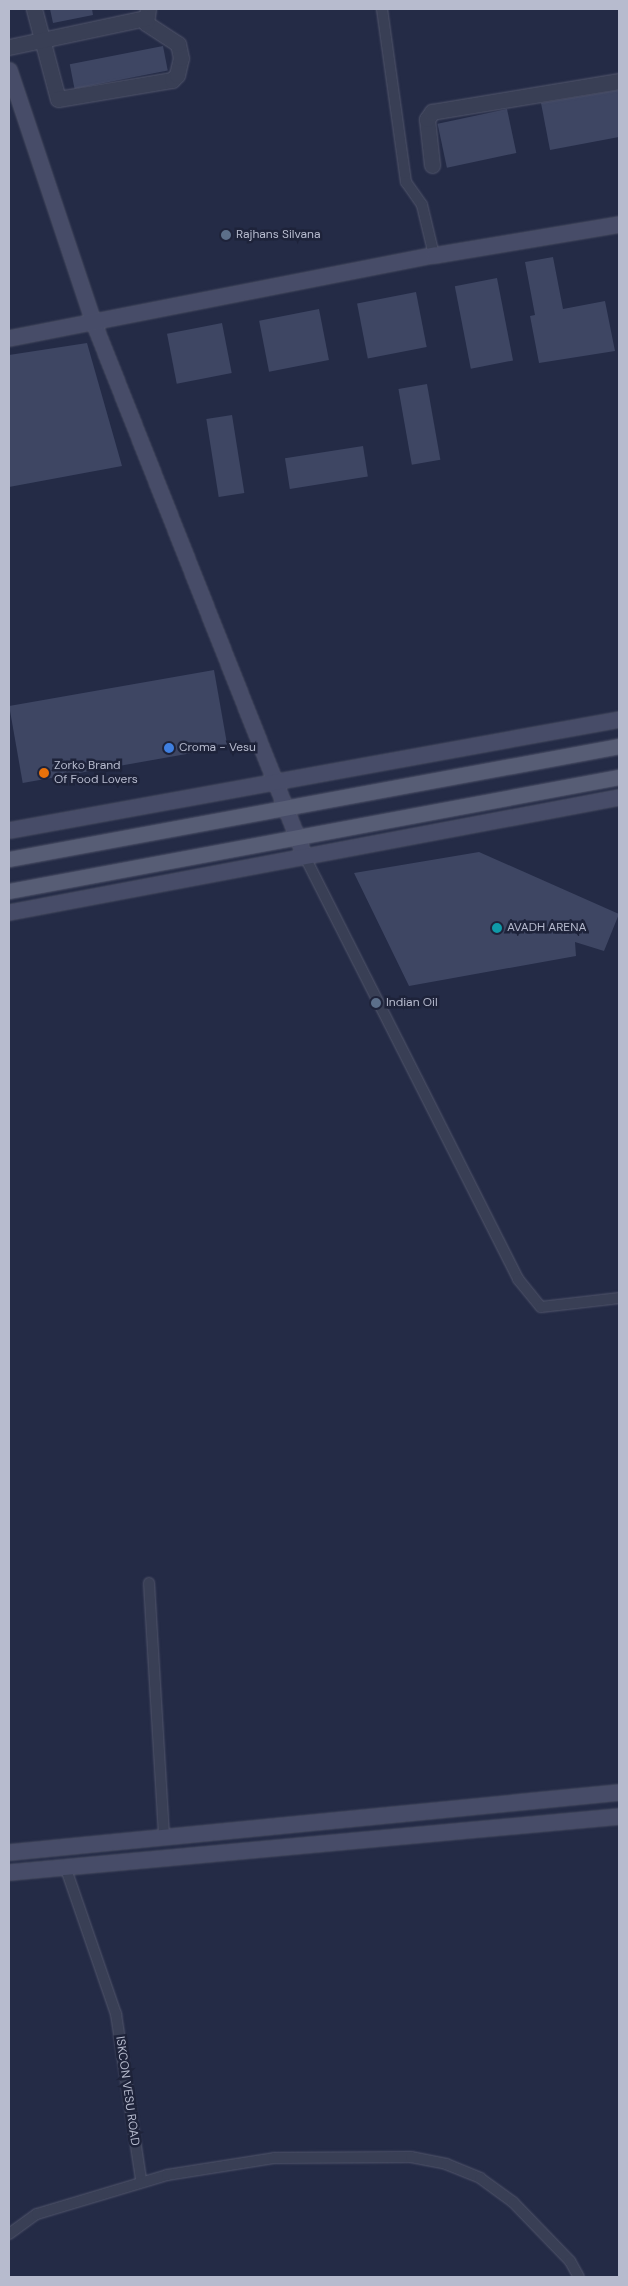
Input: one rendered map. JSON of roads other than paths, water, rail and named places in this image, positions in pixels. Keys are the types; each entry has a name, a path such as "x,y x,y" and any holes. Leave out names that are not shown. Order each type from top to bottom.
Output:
{"main road":[{"path":"9,859 619,746"},
{"path":"9,890 619,777"}],"street":[{"path":"9,47 42,40 147,14 154,30 178,44 180,68 172,80 58,99 42,40 34,9"},
{"path":"9,70 94,324 287,806 304,855"},
{"path":"432,165 427,119 432,112 619,81"},
{"path":"9,338 94,324 434,255 619,224"},
{"path":"9,830 276,779 619,719"},
{"path":"9,912 619,797"},
{"path":"9,1852 619,1792"},
{"path":"9,1872 619,1816"}],"lane":[{"path":"382,9 406,182 422,205 434,255"},
{"path":"304,855 518,1279 541,1307 619,1298"},
{"path":"148,1583 164,1838"},
{"name":"ISKCON VESU ROAD","path":"65,1866 116,2014 141,2180"},
{"path":"9,2234 37,2214 141,2180 274,2158 411,2157 446,2164 480,2178 513,2202 570,2261 579,2277"}],"place":[{"name":"Rajhans Silvana","path":"226,235"},
{"name":"Croma - Vesu","path":"169,748"},
{"name":"Zorko Brand Of Food Lovers","path":"44,773"},
{"name":"AVADH ARENA","path":"497,928"},
{"name":"Indian Oil","path":"376,1003"}]}
